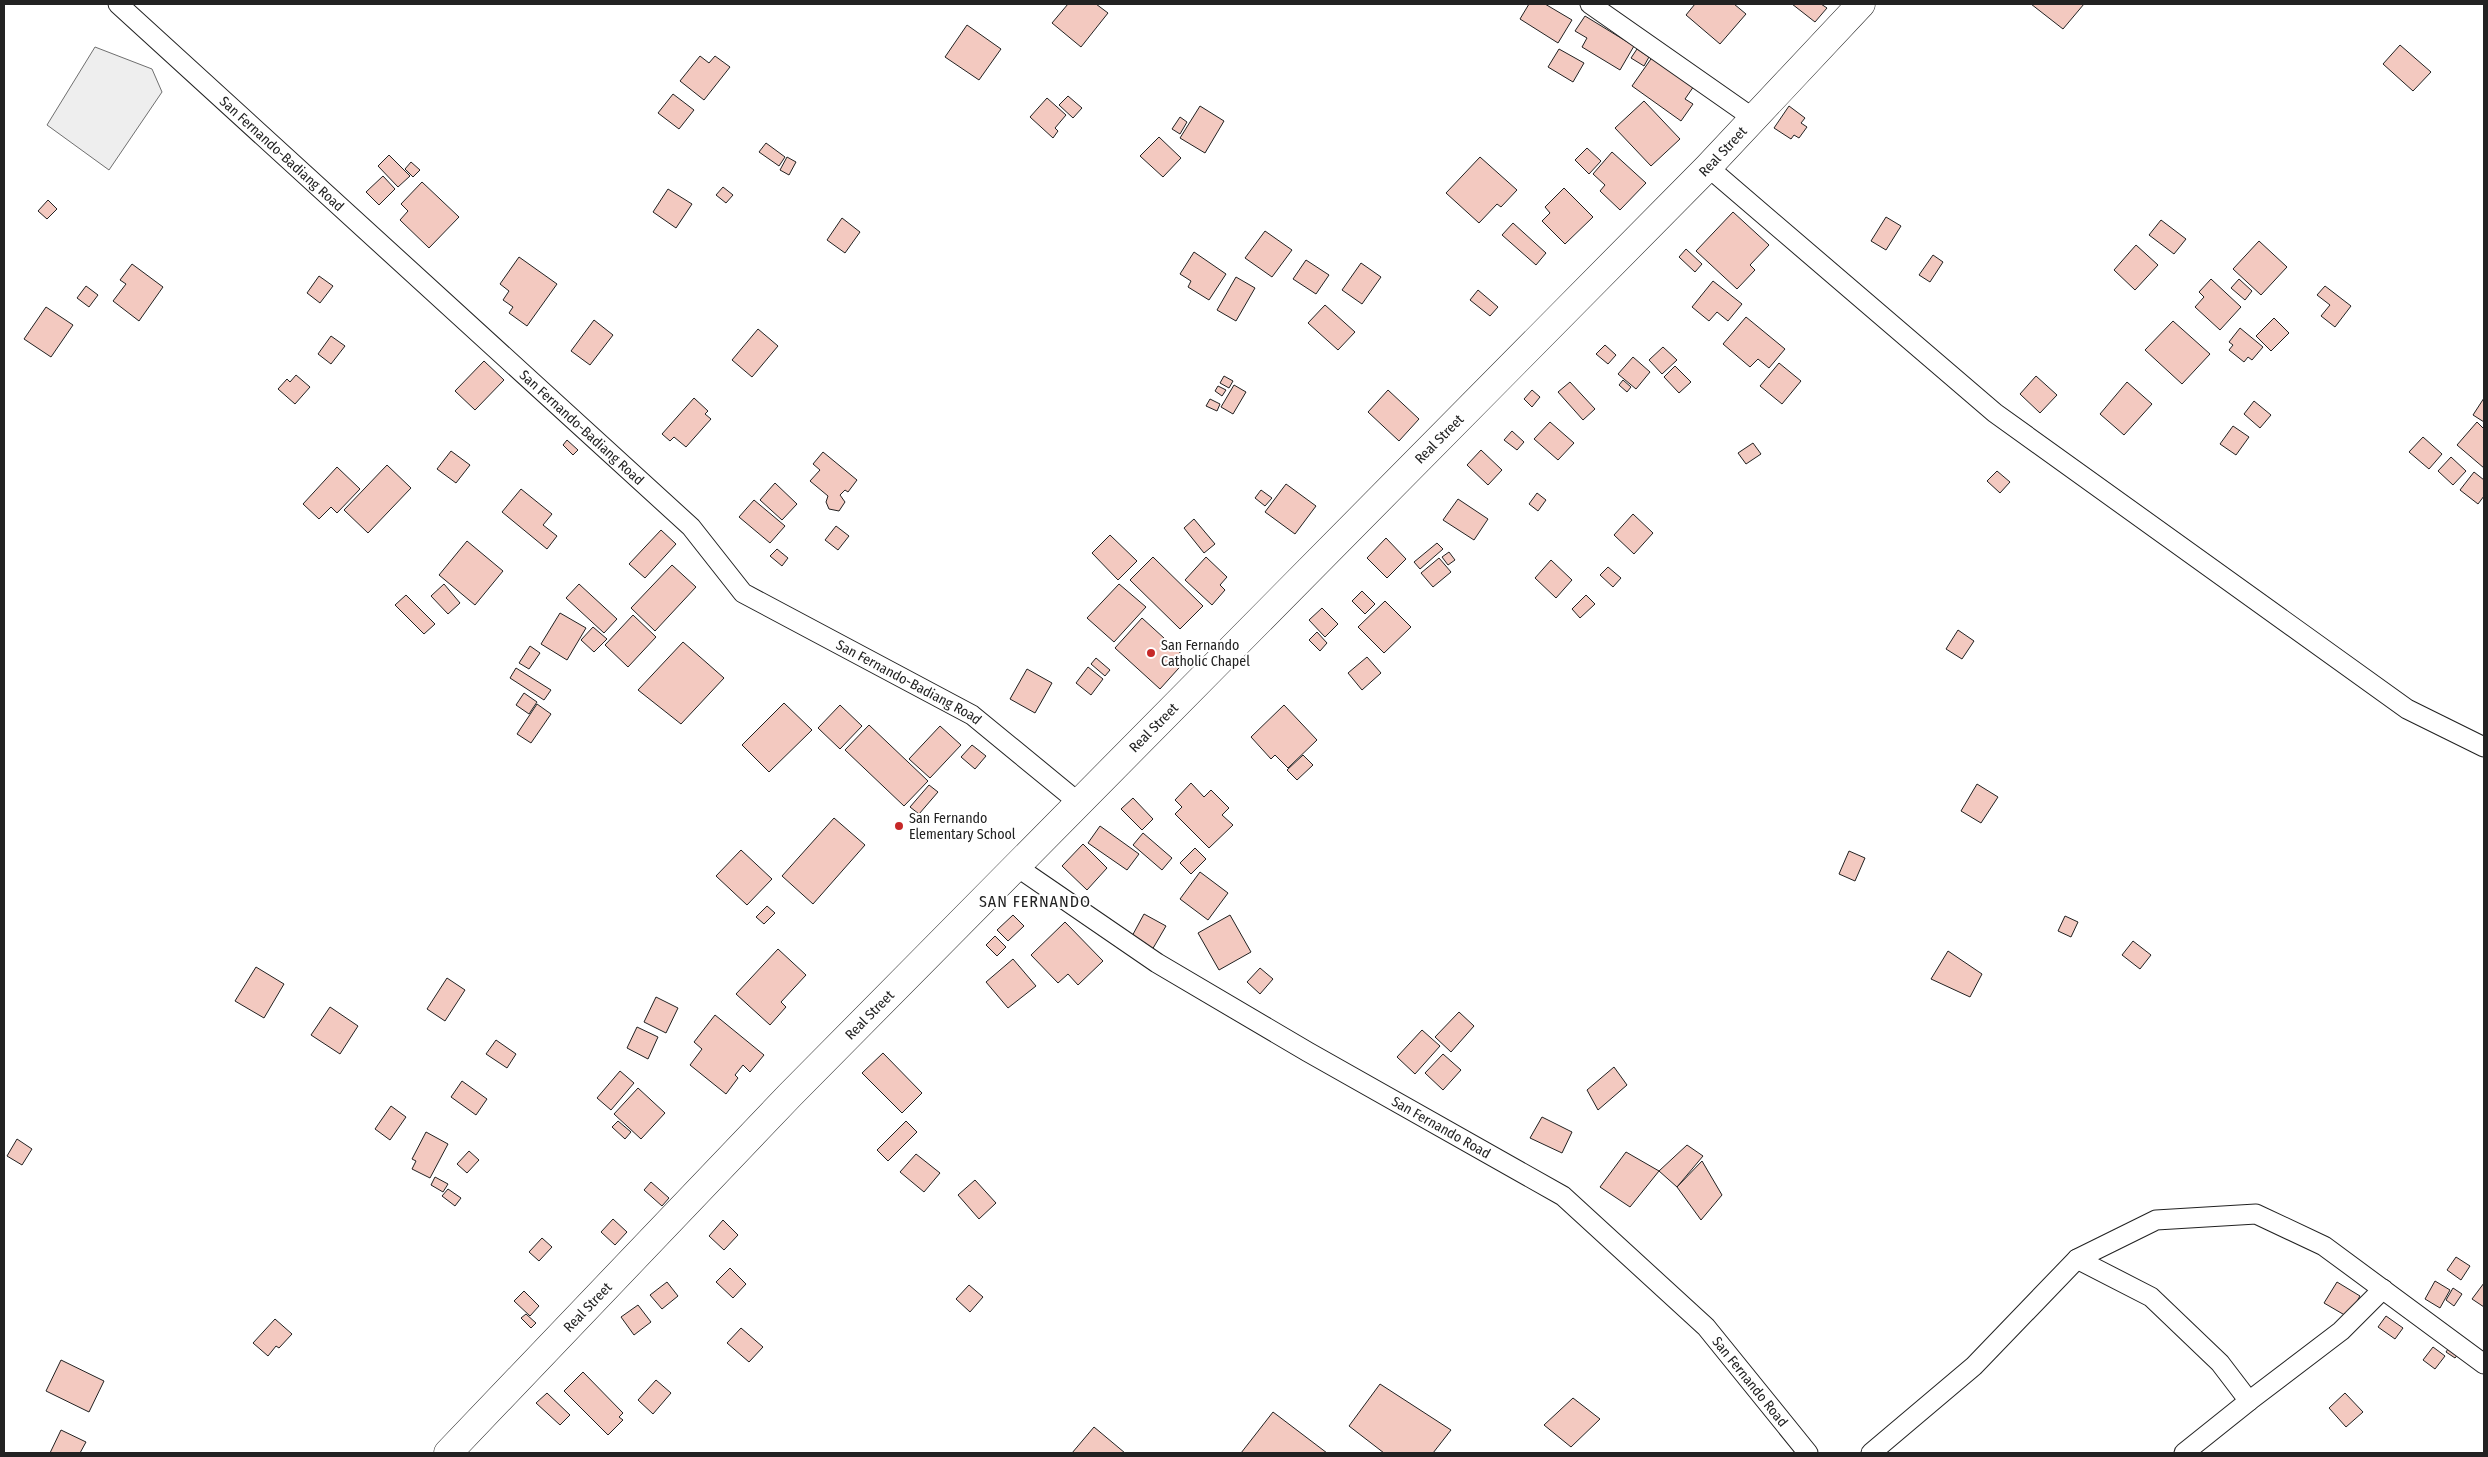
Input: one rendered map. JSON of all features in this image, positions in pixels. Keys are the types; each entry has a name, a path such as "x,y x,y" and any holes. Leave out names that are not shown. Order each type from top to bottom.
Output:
{"main road":[{"name":"Real Street","path":"448,1453 790,1095 1018,867 1078,802 1708,166 1861,4"}],"street":[{"name":"San Fernando-Badiang Road","path":"118,4 691,527 743,593 972,715 1078,802"},
{"path":"1590,4 1754,118"},
{"path":"1708,166 1995,413 2407,709 2484,748"},
{"name":"San Fernando Road","path":"1018,867 1157,963 1316,1056 1563,1196 1706,1326 1808,1453"},
{"path":"1871,1453 1974,1366 2077,1259 2156,1220 2256,1214 2324,1246 2484,1364"},
{"path":"2077,1259 2151,1298 2220,1363 2249,1401"},
{"path":"2184,1453 2249,1401 2341,1332 2384,1289"}],"shaded area":[{"path":"95,47 152,69 162,92 109,170 47,125"}],"building":[{"path":"1068,4 1096,4 1108,13 1081,47 1052,23"},
{"path":"1529,4 1545,4 1572,20 1558,43 1520,19"},
{"path":"1695,4 1734,4 1746,14 1720,44 1686,15"},
{"path":"1792,4 1821,4 1827,8 1815,22"},
{"path":"2031,4 2084,4 2063,29"},
{"path":"1585,16 1634,46 1620,70 1582,47 1587,38 1575,31"},
{"path":"967,25 1001,49 979,80 945,57"},
{"path":"2400,45 2431,72 2413,91 2383,64"},
{"path":"1559,49 1584,63 1573,82 1548,67"},
{"path":"1637,49 1649,57 1644,66 1631,58"},
{"path":"700,56 709,63 715,56 730,67 704,100 680,81"},
{"path":"1653,56 1694,86 1685,99 1693,104 1681,121 1632,86"},
{"path":"673,94 694,110 679,129 658,113"},
{"path":"1068,96 1082,108 1073,118 1059,105"},
{"path":"1047,98 1066,115 1055,128 1058,131 1053,138 1030,117"},
{"path":"1644,101 1680,139 1651,166 1615,128"},
{"path":"1200,106 1224,121 1205,153 1180,138"},
{"path":"1789,106 1805,118 1801,123 1807,127 1799,138 1794,135 1791,139 1774,128"},
{"path":"1180,117 1187,122 1180,134 1172,129"},
{"path":"1159,137 1181,158 1163,177 1140,156"},
{"path":"766,143 785,157 779,166 759,152"},
{"path":"1587,148 1601,161 1589,174 1575,160"},
{"path":"1612,152 1646,183 1620,210 1600,191 1605,185 1593,174"},
{"path":"389,155 410,176 398,187 378,166"},
{"path":"787,157 796,162 789,175 780,170"},
{"path":"1480,157 1517,190 1501,207 1497,204 1479,223 1446,193"},
{"path":"411,162 420,170 413,177 405,169"},
{"path":"383,176 395,189 379,205 366,192"},
{"path":"422,182 459,217 429,248 400,220 408,211 401,204"},
{"path":"723,187 733,195 726,203 716,195"},
{"path":"1564,188 1593,217 1565,244 1542,221 1550,213 1545,207"},
{"path":"668,189 692,204 676,228 653,212"},
{"path":"48,200 57,209 47,219 38,211"},
{"path":"1733,212 1769,245 1750,265 1755,270 1737,289 1696,251"},
{"path":"1886,217 1901,226 1886,250 1871,241"},
{"path":"842,218 860,232 845,253 827,240"},
{"path":"2161,220 2186,239 2174,254 2149,235"},
{"path":"1513,223 1546,253 1536,265 1502,235"},
{"path":"1265,231 1292,250 1272,277 1245,258"},
{"path":"2259,241 2287,267 2261,295 2233,269"},
{"path":"2136,245 2158,265 2135,290 2114,270"},
{"path":"1686,249 1702,264 1695,272 1679,257"},
{"path":"1194,252 1226,274 1209,300 1188,287 1191,281 1180,274"},
{"path":"1933,255 1943,262 1930,282 1919,275"},
{"path":"519,257 557,284 527,326 509,313 513,307 503,300 509,291 500,284"},
{"path":"1306,260 1329,275 1316,294 1293,279"},
{"path":"1361,263 1381,277 1362,304 1342,290"},
{"path":"132,264 163,287 139,321 113,301 126,284 120,280"},
{"path":"319,276 333,286 320,303 307,293"},
{"path":"1236,277 1255,288 1236,321 1217,310"},
{"path":"2211,279 2241,307 2220,330 2195,307 2204,297 2199,292"},
{"path":"2239,279 2252,291 2245,300 2231,288"},
{"path":"1713,281 1742,304 1728,321 1717,312 1709,321 1692,307"},
{"path":"86,286 98,295 89,307 77,298"},
{"path":"2325,286 2351,306 2335,327 2321,316 2330,305 2317,295"},
{"path":"1478,290 1498,307 1490,316 1470,300"},
{"path":"1325,305 1355,332 1338,350 1308,323"},
{"path":"46,307 73,325 51,357 24,339"},
{"path":"1746,317 1785,349 1769,368 1758,359 1750,367 1723,344"},
{"path":"2274,318 2289,333 2271,351 2256,336"},
{"path":"594,320 613,335 590,365 571,351"},
{"path":"2173,321 2210,354 2182,384 2145,350"},
{"path":"2240,328 2263,347 2252,360 2248,357 2244,362 2229,350 2233,345 2229,342"},
{"path":"758,329 778,346 752,377 732,360"},
{"path":"331,336 345,346 331,364 318,354"},
{"path":"1605,345 1616,355 1608,364 1596,354"},
{"path":"1663,347 1677,360 1662,374 1649,360"},
{"path":"1633,357 1650,372 1636,389 1618,374"},
{"path":"484,361 504,380 475,410 455,391"},
{"path":"1779,363 1801,381 1782,404 1760,386"},
{"path":"1675,366 1691,382 1679,393 1664,377"},
{"path":"296,375 310,387 295,404 278,389 287,379 290,382"},
{"path":"1224,376 1233,381 1229,388 1220,383"},
{"path":"2036,376 2057,395 2040,413 2020,394"},
{"path":"1623,380 1631,387 1627,392 1619,385"},
{"path":"1570,382 1595,409 1583,420 1558,392"},
{"path":"2127,382 2152,404 2124,435 2100,414"},
{"path":"1234,385 1246,392 1233,414 1221,407"},
{"path":"1218,386 1226,390 1222,396 1215,391"},
{"path":"1388,390 1419,419 1399,441 1368,412"},
{"path":"1532,390 1540,397 1532,407 1524,399"},
{"path":"694,398 708,411 705,414 711,419 686,447 674,437 670,441 662,434"},
{"path":"2484,398 2484,422 2473,415"},
{"path":"1210,399 1220,404 1217,411 1206,406"},
{"path":"2254,401 2271,415 2260,428 2244,414"},
{"path":"1550,422 1574,443 1558,460 1534,439"},
{"path":"2477,422 2484,429 2484,468 2457,445"},
{"path":"2233,426 2249,437 2236,455 2220,444"},
{"path":"1512,431 1524,442 1517,450 1504,440"},
{"path":"2423,437 2442,454 2429,469 2409,452"},
{"path":"567,440 578,450 573,455 563,445"},
{"path":"1753,443 1761,454 1746,464 1738,453"},
{"path":"1481,450 1502,470 1488,485 1467,465"},
{"path":"451,451 470,465 456,483 437,469"},
{"path":"823,452 857,480 848,492 845,490 840,495 845,502 839,511 829,509 826,502 828,496 810,481 820,470 813,464"},
{"path":"2451,457 2466,471 2453,485 2438,471"},
{"path":"387,465 411,488 368,533 344,510"},
{"path":"337,467 360,489 337,513 331,507 319,519 303,504"},
{"path":"1997,471 2010,482 2000,493 1987,481"},
{"path":"2474,472 2484,480 2484,496 2478,504 2460,490"},
{"path":"775,483 797,504 782,520 760,500"},
{"path":"1286,484 1316,506 1295,534 1265,512"},
{"path":"521,489 552,514 543,525 557,536 547,549 502,512"},
{"path":"1261,490 1272,498 1265,506 1255,498"},
{"path":"1537,493 1546,500 1538,511 1529,504"},
{"path":"1458,499 1488,519 1474,540 1443,520"},
{"path":"754,500 785,526 770,543 739,517"},
{"path":"1633,514 1653,533 1634,554 1614,535"},
{"path":"1194,519 1215,544 1204,553 1184,528"},
{"path":"836,526 849,536 838,550 825,540"},
{"path":"661,530 676,544 645,578 629,564"},
{"path":"1110,535 1137,561 1118,580 1092,553"},
{"path":"1386,538 1406,559 1387,578 1367,558"},
{"path":"467,541 503,571 475,605 439,575"},
{"path":"1437,543 1443,549 1420,569 1414,562"},
{"path":"777,549 788,558 782,566 770,556"},
{"path":"1449,552 1455,560 1448,565 1442,557"},
{"path":"1153,557 1203,606 1180,629 1130,580"},
{"path":"1206,557 1227,577 1220,585 1225,590 1212,605 1185,580"},
{"path":"1439,558 1451,572 1433,587 1421,573"},
{"path":"1551,560 1572,580 1556,598 1535,578"},
{"path":"672,565 696,587 655,631 631,608"},
{"path":"1608,567 1621,578 1613,587 1600,575"},
{"path":"444,584 460,603 448,614 431,596"},
{"path":"579,584 617,619 604,633 566,598"},
{"path":"1119,584 1146,607 1114,642 1087,618"},
{"path":"1362,591 1375,604 1365,614 1352,601"},
{"path":"406,595 435,624 424,634 395,605"},
{"path":"1586,595 1595,604 1580,618 1572,609"},
{"path":"1385,601 1411,627 1384,653 1358,627"},
{"path":"1322,608 1338,624 1325,637 1309,620"},
{"path":"560,613 586,628 567,660 541,644"},
{"path":"633,615 656,637 628,667 605,645"},
{"name":"San Fernando Catholic Chapel","path":"1142,618 1187,659 1160,689 1115,648"},
{"path":"593,627 607,639 594,652 581,640"},
{"path":"1958,630 1974,641 1962,659 1946,649"},
{"path":"1317,632 1327,643 1320,651 1309,640"},
{"path":"683,642 724,678 681,724 638,690"},
{"path":"530,646 540,653 529,669 519,663"},
{"path":"1367,657 1381,673 1362,690 1348,673"},
{"path":"1096,658 1110,670 1105,676 1091,664"},
{"path":"1088,667 1103,679 1091,695 1076,683"},
{"path":"516,668 551,690 544,700 510,678"},
{"path":"1027,669 1052,683 1035,713 1010,699"},
{"path":"524,693 537,702 529,714 516,705"},
{"path":"784,703 812,730 769,772 742,745"},
{"path":"537,704 551,714 531,743 517,734"},
{"path":"840,705 862,726 840,749 818,728"},
{"path":"1284,705 1317,740 1288,768 1275,755 1271,759 1251,737"},
{"path":"869,725 928,781 904,806 845,750"},
{"path":"940,726 961,745 930,778 909,759"},
{"path":"972,745 986,756 975,769 961,757"},
{"path":"1303,755 1313,765 1297,780 1287,770"},
{"path":"1191,783 1204,797 1211,790 1229,808 1222,815 1233,825 1209,848 1175,814 1182,807 1175,800"},
{"path":"1977,784 1998,797 1981,823 1961,811"},
{"path":"929,785 938,792 919,814 910,807"},
{"path":"1133,798 1153,819 1142,830 1121,809"},
{"path":"834,818 865,845 813,904 782,876"},
{"path":"1100,826 1139,854 1127,870 1088,843"},
{"path":"1143,833 1172,858 1162,870 1133,845"},
{"path":"1083,844 1107,868 1087,890 1062,866"},
{"path":"1195,848 1206,859 1191,874 1180,863"},
{"path":"741,850 772,879 747,905 716,876"},
{"path":"1849,851 1865,858 1855,881 1839,874"},
{"path":"1200,872 1228,893 1208,920 1180,899"},
{"path":"767,906 775,913 764,924 756,917"},
{"path":"1144,914 1166,926 1152,950 1131,938"},
{"path":"1013,915 1024,926 1008,941 997,930"},
{"path":"1230,915 1251,952 1219,970 1198,933"},
{"path":"2065,916 2078,922 2071,937 2058,931"},
{"path":"1065,922 1103,961 1078,985 1068,974 1058,983 1031,955"},
{"path":"995,936 1006,947 997,956 986,945"},
{"path":"2133,941 2151,955 2140,969 2122,955"},
{"path":"778,949 806,975 781,1002 786,1007 770,1025 736,994"},
{"path":"1948,951 1982,974 1970,997 1931,979"},
{"path":"1013,959 1036,986 1008,1008 986,982"},
{"path":"256,967 284,984 264,1018 235,1001"},
{"path":"1260,968 1273,979 1260,994 1247,982"},
{"path":"447,978 465,990 445,1021 427,1009"},
{"path":"656,997 678,1008 666,1033 644,1022"},
{"path":"330,1007 358,1026 340,1054 311,1035"},
{"path":"1459,1012 1474,1026 1451,1052 1435,1037"},
{"path":"715,1015 764,1055 750,1072 743,1065 735,1075 738,1078 726,1094 690,1065 702,1049 694,1042"},
{"path":"637,1027 658,1037 648,1059 627,1048"},
{"path":"1422,1030 1440,1046 1415,1074 1397,1057"},
{"path":"496,1040 516,1054 507,1068 486,1054"},
{"path":"883,1053 922,1093 902,1113 862,1073"},
{"path":"1443,1054 1461,1070 1443,1090 1425,1073"},
{"path":"1614,1067 1627,1085 1598,1110 1587,1090"},
{"path":"620,1071 634,1083 611,1110 597,1098"},
{"path":"462,1081 487,1099 476,1115 451,1097"},
{"path":"638,1088 665,1113 641,1139 614,1114"},
{"path":"391,1106 406,1117 390,1140 375,1129"},
{"path":"1542,1117 1572,1132 1562,1153 1530,1138"},
{"path":"618,1121 631,1132 625,1139 612,1127"},
{"path":"906,1121 917,1132 888,1161 877,1150"},
{"path":"426,1132 448,1144 430,1178 412,1169 416,1161 412,1159"},
{"path":"17,1139 32,1149 22,1165 7,1156"},
{"path":"1687,1145 1703,1156 1677,1187 1659,1171"},
{"path":"469,1151 479,1160 467,1173 457,1164"},
{"path":"1626,1152 1659,1171 1630,1207 1600,1187"},
{"path":"916,1154 940,1173 924,1192 900,1172"},
{"path":"1702,1161 1722,1195 1701,1220 1677,1187"},
{"path":"435,1177 448,1184 443,1192 431,1185"},
{"path":"975,1180 996,1203 979,1219 958,1195"},
{"path":"651,1182 669,1198 662,1206 644,1190"},
{"path":"448,1189 461,1198 455,1206 442,1196"},
{"path":"613,1219 627,1232 615,1245 601,1232"},
{"path":"723,1220 738,1235 724,1250 709,1236"},
{"path":"542,1238 552,1247 539,1261 529,1252"},
{"path":"2456,1257 2470,1266 2461,1280 2447,1270"},
{"path":"730,1268 746,1284 733,1298 716,1282"},
{"path":"2435,1281 2450,1290 2440,1308 2425,1299"},
{"path":"667,1282 678,1296 662,1309 650,1295"},
{"path":"2337,1282 2360,1296 2348,1317 2324,1303"},
{"path":"2484,1283 2484,1307 2472,1299"},
{"path":"969,1285 983,1297 970,1312 956,1299"},
{"path":"2453,1288 2462,1294 2454,1306 2446,1300"},
{"path":"524,1291 539,1306 530,1316 514,1301"},
{"path":"638,1305 651,1322 634,1335 621,1317"},
{"path":"526,1314 536,1323 531,1328 521,1318"},
{"path":"2386,1316 2403,1328 2395,1339 2378,1327"},
{"path":"275,1319 292,1334 279,1348 276,1346 268,1356 253,1343"},
{"path":"741,1328 763,1347 749,1362 727,1343"},
{"path":"2450,1346 2459,1353 2455,1358 2446,1352"},
{"path":"2433,1347 2445,1356 2435,1369 2423,1360"},
{"path":"61,1360 104,1381 89,1412 46,1391"},
{"path":"583,1372 623,1413 619,1417 623,1420 608,1435 564,1391"},
{"path":"656,1380 671,1393 653,1414 638,1400"},
{"path":"1380,1384 1451,1430 1433,1453 1384,1453 1349,1426"},
{"path":"547,1393 570,1415 560,1425 536,1403"},
{"path":"2345,1393 2363,1412 2346,1427 2329,1408"},
{"path":"1573,1398 1600,1419 1571,1447 1544,1425"},
{"path":"1273,1412 1327,1453 1241,1453"},
{"path":"1094,1427 1125,1453 1072,1453"},
{"path":"61,1430 86,1442 80,1453 50,1453"}],"place":[{"name":"San Fernando Catholic Chapel","path":"1151,653"},
{"name":"San Fernando Elementary School","path":"899,826"}],"district":[{"name":"SAN FERNANDO","path":"1035,901"}]}
